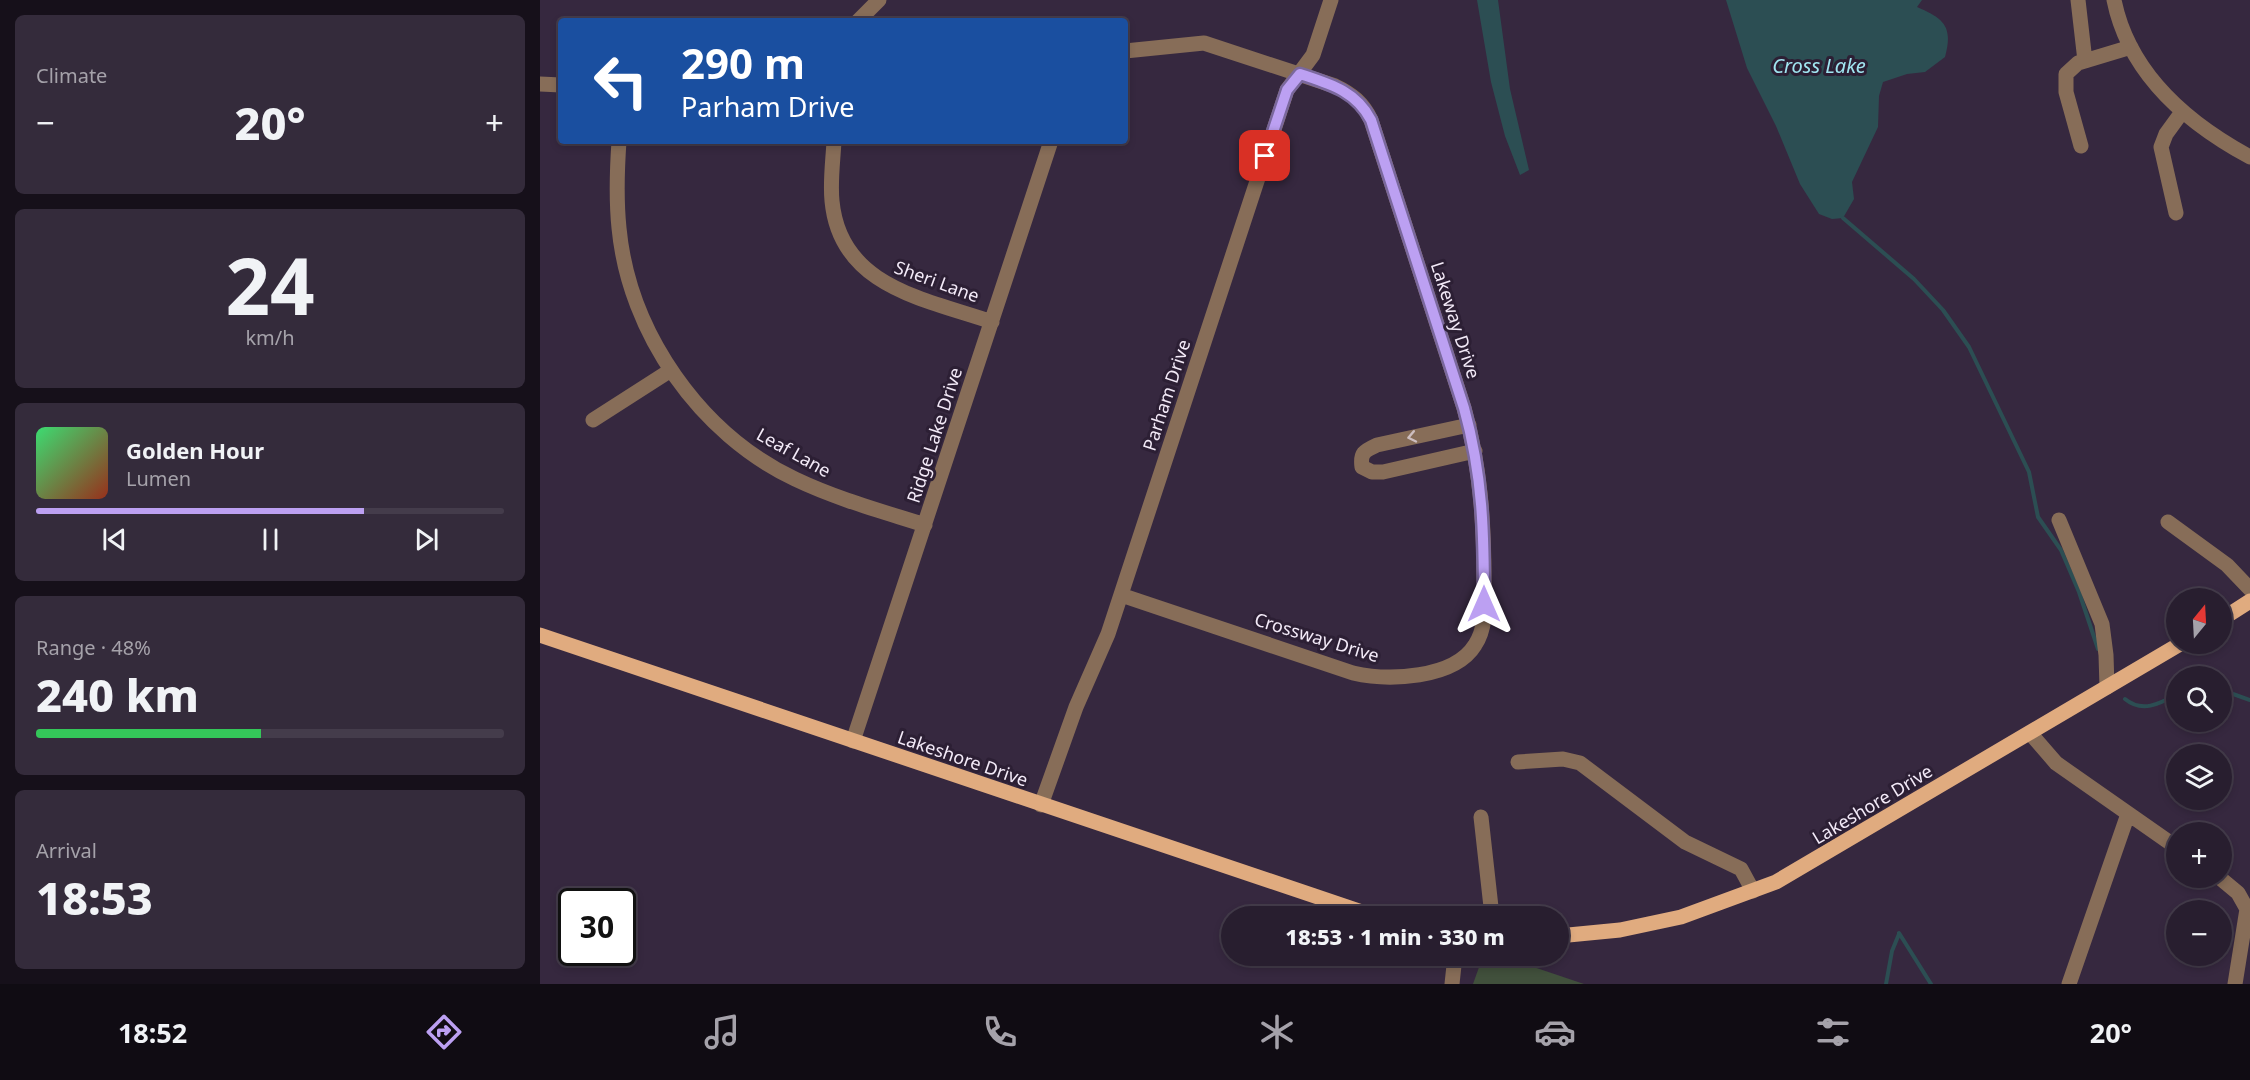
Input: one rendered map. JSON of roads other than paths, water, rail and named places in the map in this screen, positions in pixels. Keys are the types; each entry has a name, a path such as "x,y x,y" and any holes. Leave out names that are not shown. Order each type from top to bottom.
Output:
{"main road":[{"path":"2232,613 2250,601"},
{"name":"Lakeshore Drive","path":"540,635 1344,906"},
{"name":"Lakeshore Drive","path":"1569,935 1601,933 1651,924 1711,907 1776,882 2166,652"}],"street":[{"path":"861,18 879,0"},
{"name":"Parham Drive","path":"1041,805 1076,707 1108,634 1287,90 1313,55 1331,0"},
{"path":"2078,0 2085,61"},
{"path":"2114,0 2131,47 2155,84 2202,129 2250,157"},
{"name":"Lakeway Drive","path":"1128,51 1204,43 1347,92 1362,104 1371,120 1469,425 1475,451 1484,523 1484,624"},
{"path":"2081,146 2065,82 2070,68 2131,47"},
{"path":"540,84 558,85"},
{"path":"2176,213 2161,147 2166,134 2182,112"},
{"name":"Leaf Lane","path":"619,144 617,200 625,264 643,318 671,370 714,422 760,459 829,494 925,525"},
{"name":"Sheri Lane","path":"834,144 831,182 835,220 849,251 862,267 872,276 895,289 992,322"},
{"name":"Ridge Lake Drive","path":"853,741 1050,144"},
{"path":"593,420 671,370"},
{"path":"1469,425 1377,445 1364,451 1361,457 1362,467 1372,472 1383,472 1475,451"},
{"path":"2060,520 2102,624 2107,687"},
{"path":"2168,522 2227,565 2250,589"},
{"name":"Crossway Drive","path":"1121,595 1353,673 1380,677 1436,671 1456,664 1472,650 1484,624"},
{"path":"2030,733 2056,763 2166,841"},
{"path":"1518,762 1570,759 1580,764 1685,842 1741,869 1753,891"},
{"path":"2069,984 2128,814"},
{"path":"1481,817 1491,906"},
{"path":"2232,888 2238,893 2247,909 2235,984"},
{"path":"1452,984 1454,966"}],"water":[{"path":"1477,0 1498,0 1510,89 1529,170 1520,175 1505,136 1491,82"},
{"name":"Cross Lake","path":"1726,0 1922,0 1917,7 1940,20 1944,25 1948,38 1945,57 1925,72 1907,74 1883,82 1879,96 1878,127 1852,182 1854,199 1843,218 1832,219 1819,214 1800,184 1776,126 1747,68"}],"waterway":[{"path":"1843,218 1914,279 1943,310 1969,347 2029,472 2038,517 2061,550 2079,592 2098,649"},
{"path":"2232,694 2250,700"},
{"path":"2125,699 2138,706 2150,706 2166,700"},
{"path":"1899,933 1931,984"},
{"path":"1886,984 1892,951 1899,934"}]}
